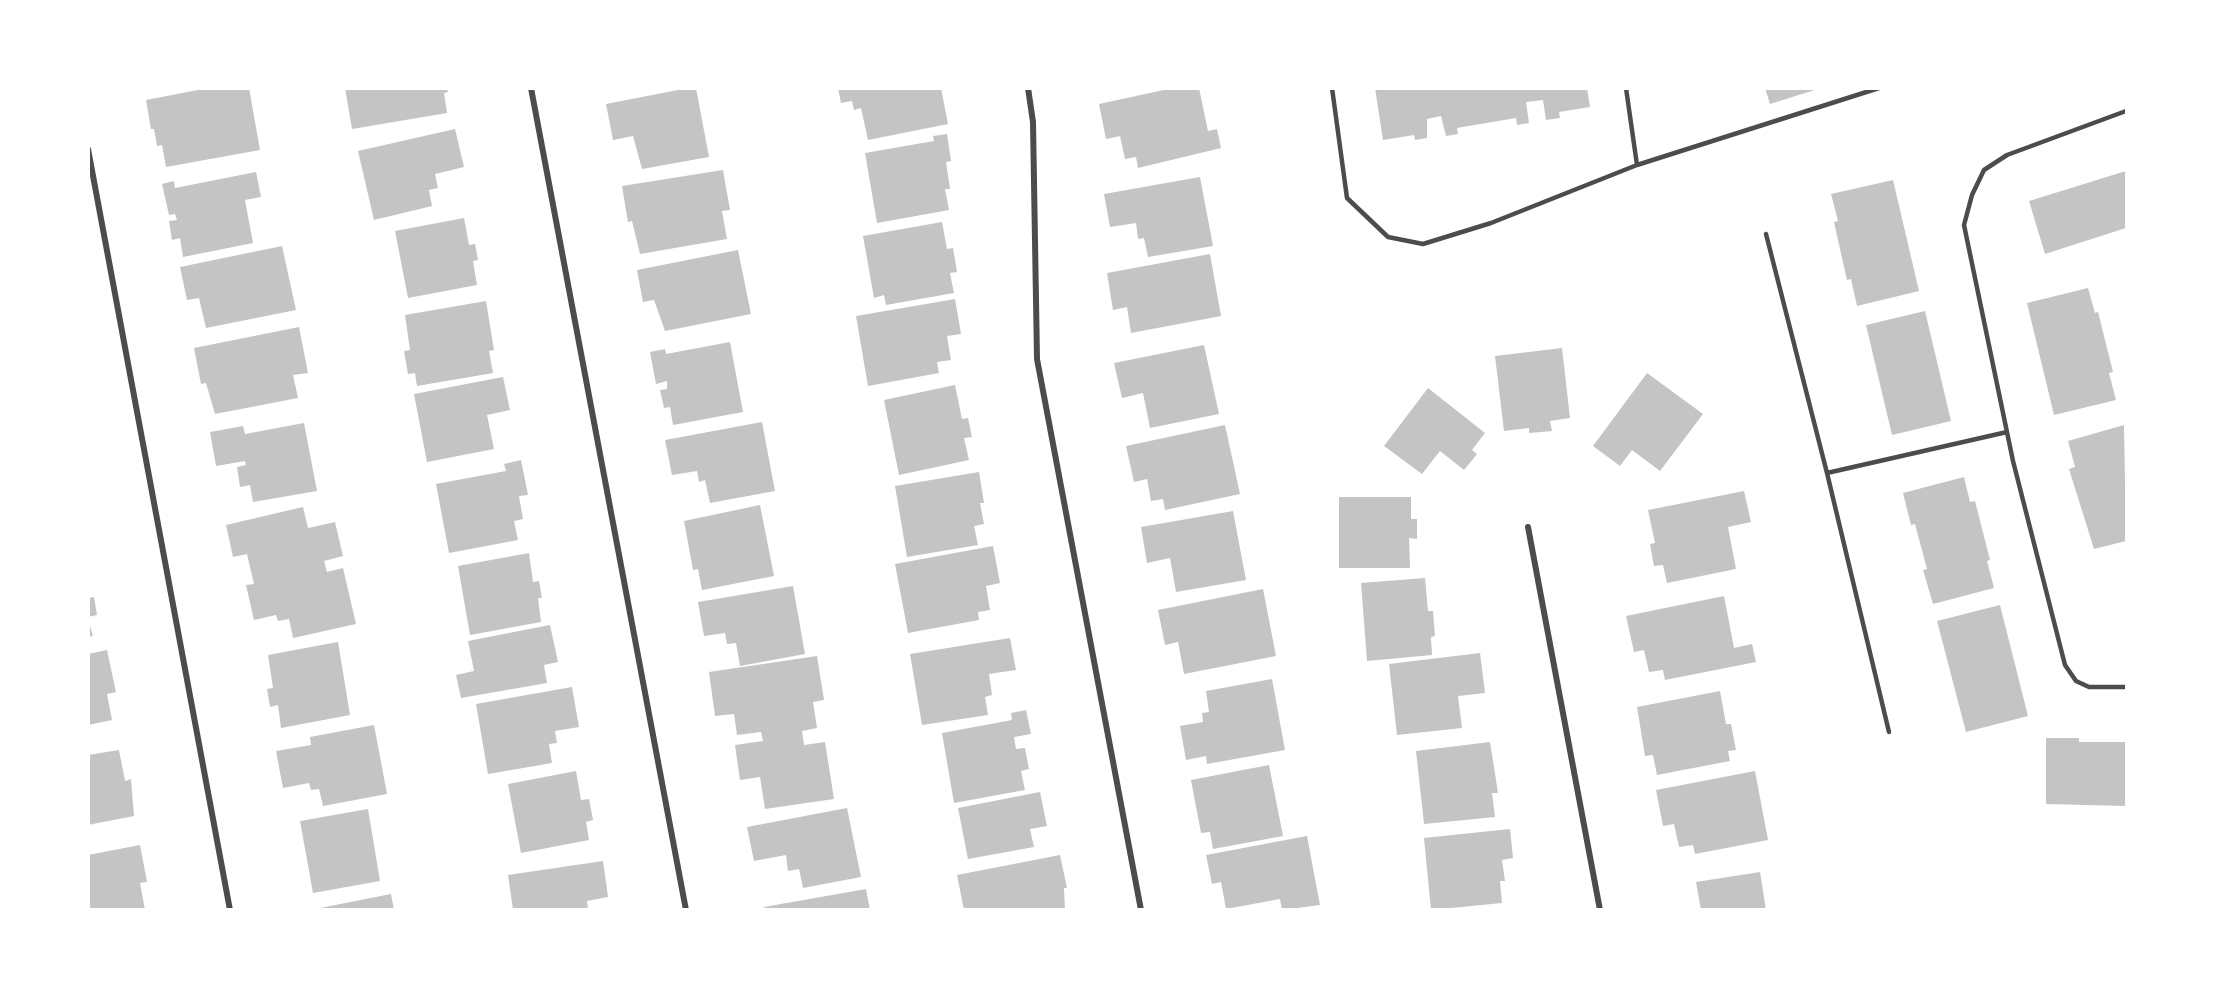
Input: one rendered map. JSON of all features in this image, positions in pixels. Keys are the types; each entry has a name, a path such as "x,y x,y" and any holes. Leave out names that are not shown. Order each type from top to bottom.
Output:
{"street":[{"path":"531,88 686,909"},
{"path":"1028,88 1033,122 1037,359 1142,909"},
{"path":"88,149 230,909"},
{"path":"1528,527 1600,909"}],"lane":[{"path":"1332,88 1347,198 1388,237 1423,244 1491,223 1637,165 1880,88"},
{"path":"1626,88 1637,165"},
{"path":"2127,111 2007,155 1984,170 1972,195 1964,225 2007,432 2065,665 2076,681 2090,687 2127,687"},
{"path":"1766,234 1827,473 1888,732"},
{"path":"1827,473 2007,432"}],"building":[{"path":"208,88 249,88 260,150 166,167 162,145 157,146 154,129 151,129 146,100"},
{"path":"345,88 447,88 448,92 444,93 447,113 352,129"},
{"path":"696,88 709,157 642,169 633,136 613,140 606,104"},
{"path":"838,88 941,88 948,124 868,140 861,108 854,110 852,101 841,103"},
{"path":"1173,88 1199,88 1208,131 1217,129 1221,148 1138,168 1136,157 1125,159 1120,136 1106,139 1099,104"},
{"path":"1375,88 1587,88 1590,107 1559,112 1560,118 1546,120 1543,100 1526,102 1529,123 1517,125 1516,118 1457,128 1458,134 1446,136 1441,116 1427,119 1427,138 1415,140 1414,135 1383,140"},
{"path":"1765,88 1818,88 1818,89 1770,104"},
{"path":"455,129 464,167 435,174 438,188 429,190 432,206 374,220 358,151"},
{"path":"947,134 951,161 946,162 950,189 945,189 949,210 877,223 865,153 934,141 933,136"},
{"path":"723,170 730,210 722,211 727,239 640,254 632,221 628,222 622,186"},
{"path":"2126,171 2126,228 2045,254 2029,201"},
{"path":"256,172 261,197 245,200 253,243 183,257 180,238 172,240 169,221 177,220 175,214 169,215 162,184 174,181 175,188"},
{"path":"1200,177 1213,246 1148,257 1144,238 1138,239 1136,223 1110,227 1104,194"},
{"path":"1893,180 1919,291 1857,306 1851,279 1847,280 1834,222 1838,221 1831,194"},
{"path":"464,218 469,245 475,244 478,260 473,261 477,285 408,298 395,231"},
{"path":"942,222 947,249 953,248 957,272 950,273 954,293 886,305 884,295 874,298 863,236"},
{"path":"282,246 296,310 206,328 199,298 187,300 180,267"},
{"path":"738,250 751,314 665,331 654,300 643,302 637,270"},
{"path":"1210,254 1221,316 1131,333 1127,307 1113,310 1107,273"},
{"path":"2088,288 2095,313 2098,312 2113,372 2109,373 2116,400 2054,415 2027,303"},
{"path":"955,299 961,334 947,336 951,360 937,362 939,373 868,386 856,316"},
{"path":"486,301 494,350 489,351 493,373 417,386 415,373 408,374 404,351 410,350 405,315"},
{"path":"1925,311 1951,421 1892,435 1866,325"},
{"path":"299,327 308,373 293,375 298,398 215,414 206,383 201,384 194,348"},
{"path":"730,342 743,412 673,425 670,407 664,408 660,390 667,389 667,381 656,384 650,352 665,349 666,354"},
{"path":"1204,345 1219,414 1150,428 1143,393 1122,398 1114,363"},
{"path":"1562,348 1570,418 1550,421 1552,431 1529,433 1529,428 1504,431 1495,356"},
{"path":"1647,373 1703,414 1660,471 1632,450 1620,466 1593,446"},
{"path":"503,377 510,410 487,415 494,449 427,462 414,394"},
{"path":"955,385 962,419 968,418 972,437 964,438 969,460 899,475 884,400"},
{"path":"1428,388 1485,433 1472,450 1477,454 1464,470 1440,451 1422,474 1384,446"},
{"path":"762,422 775,491 710,503 705,480 699,482 697,471 672,475 665,440"},
{"path":"304,423 317,491 253,502 250,485 240,487 237,467 246,465 245,461 216,466 210,432 243,426 245,434"},
{"path":"1225,425 1240,494 1165,510 1163,499 1151,501 1147,479 1134,482 1126,446"},
{"path":"2124,425 2126,541 2094,549 2069,469 2075,467 2068,441"},
{"path":"521,460 528,495 519,496 523,519 514,521 518,540 449,553 436,484 506,471 504,464"},
{"path":"979,472 984,503 980,503 984,524 974,526 978,545 907,557 895,486"},
{"path":"1964,477 1970,502 1975,501 1990,560 1987,561 1994,588 1933,604 1923,570 1927,569 1915,524 1911,525 1903,493"},
{"path":"1744,491 1751,522 1728,527 1736,569 1667,583 1663,565 1654,566 1650,544 1655,543 1648,510"},
{"path":"1339,497 1411,497 1411,519 1417,519 1417,539 1409,538 1410,568 1339,568"},
{"path":"760,505 774,576 702,590 698,569 693,570 684,521"},
{"path":"303,507 308,528 335,522 343,556 324,561 327,572 343,568 356,624 293,638 289,619 278,621 276,615 254,620 246,585 254,584 247,554 233,557 226,525"},
{"path":"1233,511 1246,580 1176,592 1170,558 1147,563 1141,527"},
{"path":"993,546 1000,583 986,586 990,610 978,612 979,620 908,633 895,564"},
{"path":"529,553 533,582 539,581 542,598 538,598 541,622 470,635 458,566"},
{"path":"1425,578 1428,611 1433,611 1435,636 1431,637 1432,655 1367,661 1361,583"},
{"path":"793,586 805,654 740,666 736,643 727,644 725,633 704,636 698,602"},
{"path":"1263,589 1276,656 1184,674 1178,642 1165,645 1158,610"},
{"path":"1724,596 1734,648 1752,644 1756,662 1665,680 1663,670 1649,672 1644,650 1634,652 1626,616"},
{"path":"94,597 97,615 88,617 88,598"},
{"path":"2000,605 2028,716 1966,732 1937,621"},
{"path":"88,619 93,636 88,637"},
{"path":"550,625 558,662 544,665 547,683 461,698 456,675 474,671 468,641"},
{"path":"1010,638 1016,670 989,674 992,695 985,697 988,715 922,725 910,654"},
{"path":"338,642 350,715 281,728 278,705 270,707 267,689 273,688 268,655"},
{"path":"107,650 116,692 107,694 112,720 88,725 88,654"},
{"path":"1480,653 1485,693 1458,696 1462,728 1397,735 1389,664"},
{"path":"817,656 824,700 813,702 817,728 802,731 804,745 825,742 834,799 765,809 760,777 740,780 735,745 763,741 761,732 737,735 734,714 715,716 709,672"},
{"path":"1272,679 1285,750 1207,764 1206,756 1186,760 1180,726 1203,722 1202,713 1209,712 1206,691"},
{"path":"572,687 579,727 555,731 557,743 549,744 552,763 488,774 476,704"},
{"path":"1720,691 1726,724 1731,724 1736,750 1728,751 1730,761 1657,775 1653,755 1645,756 1637,707"},
{"path":"1026,710 1031,734 1014,737 1016,749 1025,748 1029,769 1021,771 1025,790 954,803 942,733 1012,720 1011,713"},
{"path":"374,725 387,794 323,806 319,789 311,790 309,783 283,788 276,751 311,745 310,737"},
{"path":"2046,738 2079,738 2079,742 2126,742 2126,806 2046,804"},
{"path":"1490,742 1498,793 1492,793 1495,817 1424,824 1416,751"},
{"path":"119,750 125,781 131,779 134,816 88,825 88,755"},
{"path":"1269,765 1283,836 1213,849 1210,832 1201,833 1191,780"},
{"path":"576,771 581,800 589,799 593,820 586,822 589,840 521,853 508,784"},
{"path":"1755,771 1768,840 1695,854 1693,845 1679,847 1674,824 1663,826 1656,790"},
{"path":"1040,792 1047,826 1030,829 1034,847 968,859 958,808"},
{"path":"847,808 861,877 803,888 799,869 788,871 786,855 754,861 747,827"},
{"path":"368,809 380,881 313,893 300,821"},
{"path":"1510,829 1513,858 1502,860 1505,881 1500,881 1502,903 1431,910 1424,838"},
{"path":"1307,836 1320,905 1282,910 1280,899 1226,909 1221,882 1212,884 1206,855"},
{"path":"140,845 147,882 140,883 145,910 88,910 88,855"},
{"path":"1060,855 1067,888 1064,888 1065,910 964,910 957,875"},
{"path":"603,861 608,897 587,901 588,909 513,910 508,875"},
{"path":"1760,872 1766,910 1701,910 1696,882"},
{"path":"866,889 870,910 765,910 764,907"},
{"path":"391,894 394,910 320,910 320,908"}]}
